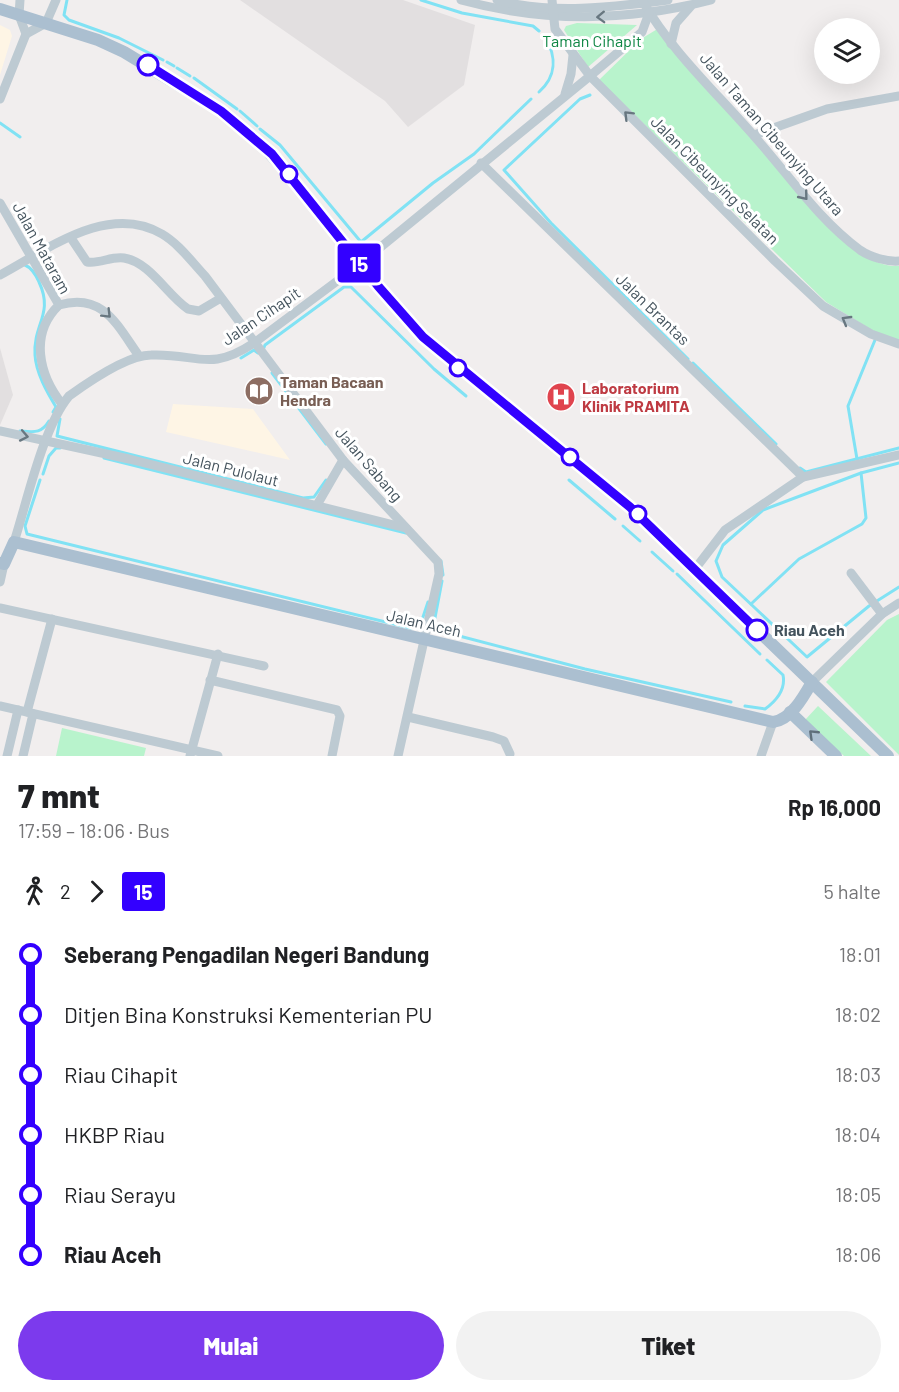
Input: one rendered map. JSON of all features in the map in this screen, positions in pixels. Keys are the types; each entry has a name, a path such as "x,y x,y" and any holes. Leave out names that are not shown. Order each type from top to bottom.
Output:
{"main road":[{"path":"0,9 98,40 124,52 221,111 272,154 415,329 440,353 630,507 888,756"},
{"path":"2,564 14,542"},
{"name":"Jalan Aceh","path":"14,542 773,722"},
{"path":"773,722 781,720 790,712 812,682"},
{"path":"790,712 836,756"}],"street":[{"path":"20,0 18,15 26,34"},
{"path":"0,99 26,34 46,23 56,0"},
{"path":"461,0 501,11 552,17 601,17 649,13 711,0"},
{"path":"502,0 600,8 642,1 668,0"},
{"name":"Jalan Taman Cibeunying Utara","path":"642,1 671,44 754,135 813,207 862,252 881,259 899,261"},
{"path":"552,3 552,17"},
{"path":"671,44 680,16 693,4"},
{"name":"Jalan Cihapit","path":"14,542 47,440 62,404 78,389 139,356 152,354 220,360 254,343 360,264 565,94 590,76 642,32 649,13"},
{"name":"Jalan Cibeunying Selatan","path":"552,17 555,29 590,76 823,306 871,334 899,344"},
{"path":"565,94 571,74 573,55"},
{"path":"754,135 827,109 899,96"},
{"name":"Jalan Brantas","path":"482,163 803,477"},
{"name":"Jalan Mataram","path":"0,203 59,305 50,313 43,330 40,358 45,379 62,404"},
{"name":"Jalan Sabang","path":"0,275 106,223 133,222 150,228 180,248 221,298 343,460 438,562 440,567 426,640"},
{"path":"72,238 87,262 100,262 108,258 133,260 188,309 199,311 221,298"},
{"path":"59,305 70,302 96,304 112,318 139,356"},
{"name":"Jalan Pulolaut","path":"0,431 47,440 406,528"},
{"path":"695,569 725,530 803,477 899,455"},
{"path":"317,505 343,460"},
{"path":"0,582 2,564"},
{"path":"851,573 882,614"},
{"path":"812,682 882,614 899,603"},
{"path":"0,608 218,654 264,666"},
{"path":"7,756 26,712 52,619"},
{"path":"398,756 426,640"},
{"path":"191,753 218,654"},
{"path":"210,680 337,710 340,716 332,756"},
{"path":"0,706 191,753 218,756"},
{"path":"22,756 26,712"},
{"path":"408,717 493,737 504,741 510,755 522,756"},
{"path":"761,756 773,722"}],"shaded area":[{"path":"240,0 403,0 475,25 464,85 408,127 385,101"},
{"path":"0,25 10,30 12,36 0,75"},
{"path":"0,348 13,395 0,425"},
{"path":"173,404 253,409 290,460 166,432"}],"green space":[{"name":"Taman Cihapit","path":"577,23 637,25 588,67 564,30 566,26"},
{"path":"659,28 800,196 840,237 860,253 880,263 899,266 899,340 875,332 826,302 599,80 641,39"},
{"path":"899,614 899,755 826,682 887,620"},
{"path":"818,706 871,756 844,756 805,720"},
{"path":"62,728 146,748 144,756 56,756"}],"waterway":[{"path":"67,0 64,15 69,20 119,38 163,60"},
{"path":"421,0 462,13 533,26 539,31"},
{"path":"539,92 550,79 553,65 553,58 545,36"},
{"path":"167,62 174,66"},
{"path":"177,68 190,76"},
{"path":"194,78 237,109"},
{"path":"590,95 580,99 504,170 551,223 688,359"},
{"path":"260,129 280,145 361,242 433,183 474,154 531,99"},
{"path":"240,111 257,126"},
{"path":"0,123 20,137"},
{"path":"25,265 35,274 43,293 44,311 35,344 35,355 40,375 56,407 53,412"},
{"path":"263,350 265,345 344,287 351,287 434,369 466,396"},
{"path":"857,459 848,406 875,340"},
{"path":"241,358 254,350 258,353"},
{"path":"693,363 776,444"},
{"path":"272,373 326,444"},
{"path":"60,419 57,436 303,498 314,497 326,480"},
{"path":"20,431 40,430 49,421"},
{"path":"43,474 49,456 56,448 60,448"},
{"path":"800,468 806,472 899,448"},
{"path":"104,458 406,533"},
{"path":"899,463 861,473 763,510 723,545 716,561 722,577 807,657 869,606 899,587"},
{"path":"751,604 799,559 862,524 866,518 861,473"},
{"path":"40,480 25,526 27,534 410,628 420,626 428,602"},
{"path":"569,480 615,519"},
{"path":"623,526 640,541"},
{"path":"652,552 673,571"},
{"path":"441,561 443,575"},
{"path":"677,574 760,654"},
{"path":"442,581 434,623 444,632 585,669 731,702"},
{"path":"745,706 765,709 782,690 783,675 767,660"}],"bus line":[{"name":"15","path":"148,65 221,111 272,154 378,286 423,337 630,507 757,630"}],"place":[{"name":"Taman Bacaan Hendra","path":"259,391"},
{"name":"Laboratorium Klinik PRAMITA","path":"561,397"},
{"name":"Riau Aceh","path":"757,630"}]}
